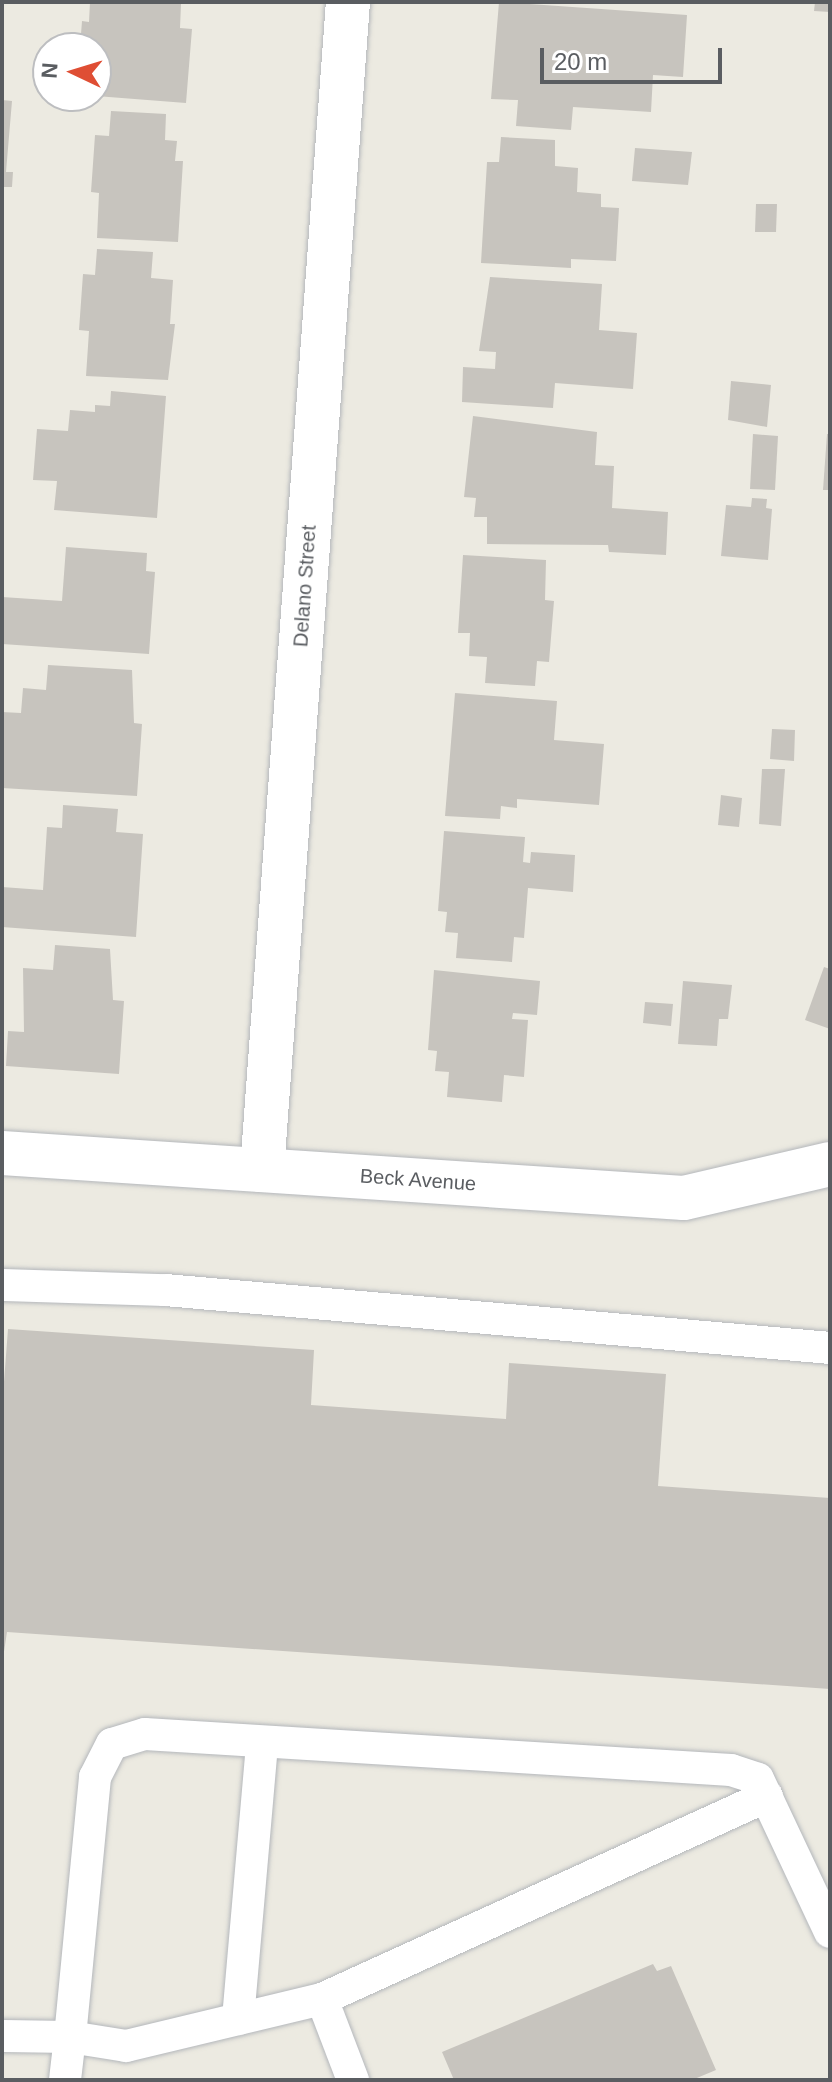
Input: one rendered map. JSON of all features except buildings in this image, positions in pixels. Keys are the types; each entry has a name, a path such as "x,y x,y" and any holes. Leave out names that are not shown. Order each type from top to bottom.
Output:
{"street":[{"name":"Delano Street","path":"262,1170 348,2"},
{"name":"Beck Avenue","path":"2,1153 684,1198 830,1164"}],"lane":[{"path":"2,1285 181,1291 830,1348"},
{"path":"65,2080 95,1777 112,1744 145,1734 731,1770 758,1779 830,1932"},
{"path":"238,2019 262,1742"},
{"path":"2,2036 70,2037 126,2046 322,1999 767,1796"},
{"path":"322,1999 353,2080"}]}
